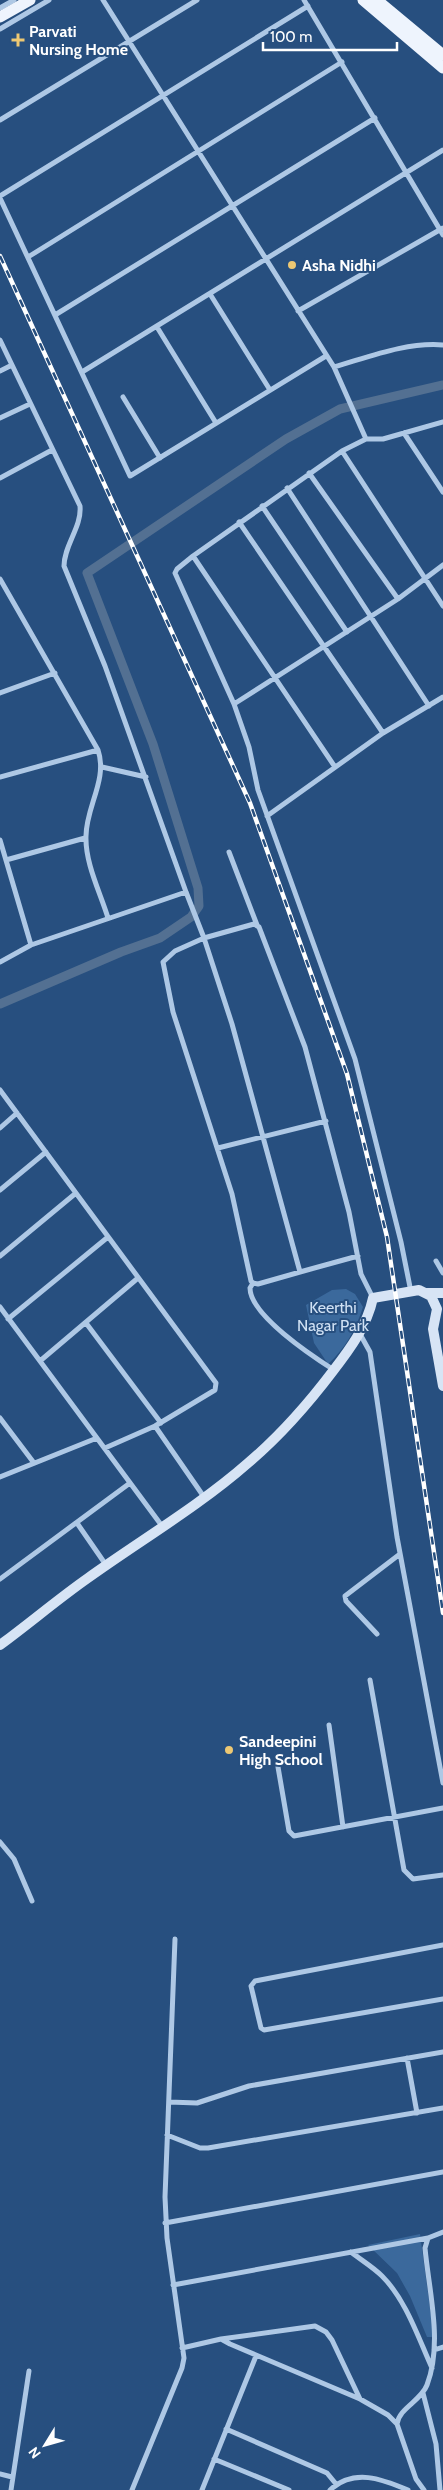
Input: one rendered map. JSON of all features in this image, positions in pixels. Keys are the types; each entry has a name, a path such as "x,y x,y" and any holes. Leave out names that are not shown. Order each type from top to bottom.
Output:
{"main road":[{"path":"0,17 30,0"},
{"path":"363,0 443,68"},
{"path":"377,0 443,56"}],"street":[{"path":"0,8 14,0"},
{"path":"0,29 49,0"},
{"path":"103,0 334,368 366,439"},
{"path":"0,120 197,0"},
{"path":"298,311 442,231 304,0"},
{"path":"308,6 0,197 130,476 326,356"},
{"path":"28,257 342,62"},
{"path":"55,315 375,118"},
{"path":"82,372 443,150"},
{"path":"210,294 270,390"},
{"path":"157,326 216,423"},
{"path":"0,340 80,506 80,513 64,557 64,566 105,666 191,907 204,938 230,1016 300,1272"},
{"path":"334,368 402,348 429,344 443,345"},
{"path":"0,371 12,365"},
{"path":"123,397 160,458"},
{"path":"0,418 30,404"},
{"path":"411,1292 401,1242 355,1059 258,790 249,747 234,704 176,576 177,569 193,556 309,472 342,451 366,439 383,439 443,422"},
{"path":"404,433 443,492"},
{"path":"0,478 52,450"},
{"path":"342,451 443,606"},
{"path":"309,472 398,599"},
{"path":"287,488 429,706"},
{"path":"262,506 347,632"},
{"path":"239,522 383,733"},
{"path":"193,556 335,767"},
{"path":"234,704 398,599 443,565"},
{"path":"0,579 98,750 102,767 86,824 86,838 88,858 108,918"},
{"path":"0,693 55,672"},
{"path":"267,816 383,733 443,697"},
{"path":"0,777 98,750"},
{"path":"102,767 146,777"},
{"path":"6,860 86,838"},
{"path":"0,840 31,944"},
{"path":"0,1644 106,1565 204,1497 249,1463 276,1437 334,1370 360,1334 371,1310 373,1298 361,1274 349,1212 305,1047 229,852"},
{"path":"0,962 31,944 186,892"},
{"path":"257,924 204,938 175,951 163,962 173,1012 232,1194 253,1283 250,1288 252,1299 271,1322 304,1351 334,1370"},
{"path":"0,1090 217,1387 161,1423 104,1448"},
{"path":"0,1128 17,1113"},
{"path":"218,1148 326,1121"},
{"path":"0,1190 46,1152"},
{"path":"0,1256 76,1193"},
{"path":"8,1319 108,1237"},
{"path":"253,1283 358,1256"},
{"path":"436,1261 443,1273"},
{"path":"40,1361 138,1278"},
{"path":"373,1298 420,1290 431,1296 437,1309 433,1329 441,1365 443,1386"},
{"path":"426,1294 443,1293"},
{"path":"0,1307 162,1526"},
{"path":"86,1323 161,1423"},
{"path":"360,1334 370,1352 400,1554 443,1783"},
{"path":"0,1418 34,1463"},
{"path":"155,1426 204,1497"},
{"path":"0,1476 97,1438"},
{"path":"0,1580 130,1483"},
{"path":"77,1523 106,1565"},
{"path":"377,1634 346,1601 345,1596 400,1554"},
{"path":"370,1680 404,1870 413,1879 443,1875"},
{"path":"329,1725 343,1827"},
{"path":"278,1767 294,1836 443,1808"},
{"path":"0,1842 14,1859 32,1901"},
{"path":"132,2490 182,2368 182,2348 165,2222 175,1939"},
{"path":"443,1945 255,1981 251,1986 261,2028 264,2030 443,1999"},
{"path":"169,2102 197,2103 250,2086 443,2052"},
{"path":"407,2058 417,2112"},
{"path":"167,2136 200,2148 208,2148 443,2108"},
{"path":"165,2222 443,2172"},
{"path":"173,2285 428,2238 443,2232"},
{"path":"397,2424 401,2414 423,2393 432,2369 434,2350 425,2248 428,2238"},
{"path":"351,2252 382,2276 396,2294 414,2326 432,2369"},
{"path":"182,2348 221,2339 309,2325 320,2328 332,2340 360,2399"},
{"path":"221,2339 256,2356 360,2399 388,2416 397,2424 416,2479 424,2490"},
{"path":"434,2350 443,2347"},
{"path":"202,2490 256,2356"},
{"path":"11,2490 30,2370"},
{"path":"423,2393 436,2444 440,2490"},
{"path":"226,2429 327,2473 336,2484"},
{"path":"214,2459 289,2490"},
{"path":"0,2474 12,2476"},
{"path":"330,2490 336,2484 349,2479 374,2477 408,2490"}],"green space":[{"name":"Keerthi Nagar Park","path":"346,1289 355,1294 363,1307 349,1338 340,1352 328,1364 314,1343 306,1305 332,1290"},
{"path":"420,2234 434,2337 427,2337 410,2296 397,2273 368,2245"}],"waterway":[{"path":"0,1004 121,952 160,938 191,917 199,906 198,888 153,744 87,573 286,439 340,409 443,385"}],"railway":[{"path":"0,256 250,803 347,1074 387,1237 443,1613"}],"place":[{"name":"Parvati Nursing Home","path":"18,40"},
{"name":"Asha Nidhi","path":"292,265"},
{"name":"Sandeepini High School","path":"229,1750"}]}
